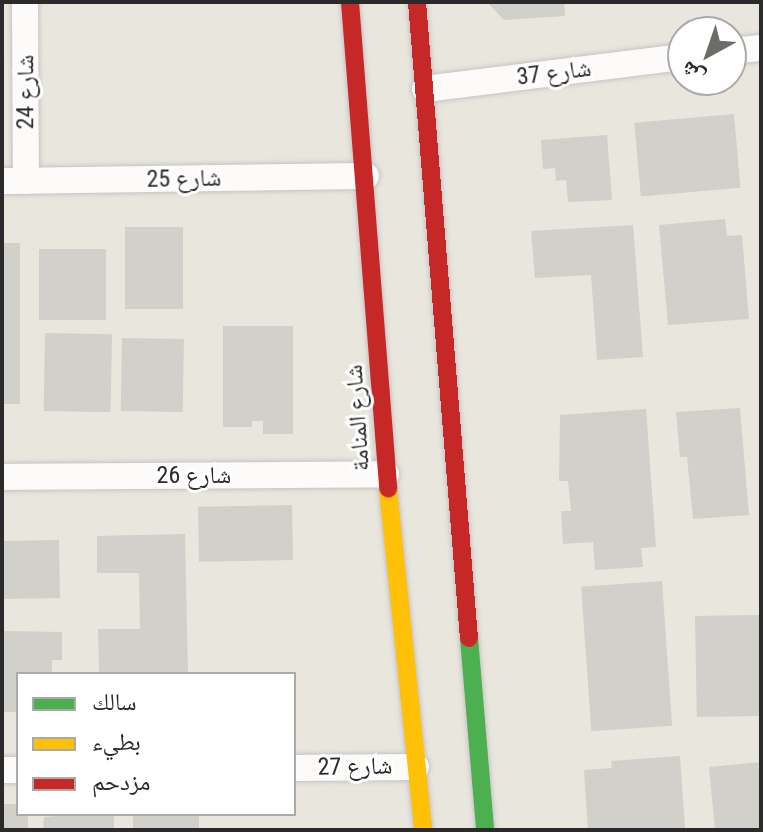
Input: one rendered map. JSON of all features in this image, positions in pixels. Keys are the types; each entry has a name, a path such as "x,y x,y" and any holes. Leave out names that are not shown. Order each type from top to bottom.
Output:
{"street":[{"name":"شارع 24","path":"14,181 25,2"},
{"name":"شارع المنامة","path":"350,2 366,176 386,474 423,830"},
{"path":"417,2 485,830"},
{"name":"شارع 37","path":"425,89 667,59"},
{"name":"شارع 25","path":"14,181 366,176"},
{"name":"شارع 26","path":"2,477 386,474"},
{"name":"شارع 27","path":"296,768 416,767"}],"building":[{"path":"487,2 564,2 565,16 504,20"},
{"path":"734,114 740,188 641,196 634,123"},
{"path":"607,135 612,200 568,202 566,180 556,181 555,168 543,169 541,140"},
{"path":"725,219 727,236 742,235 749,319 668,325 659,225"},
{"path":"633,225 643,357 597,360 591,275 535,278 531,231"},
{"path":"125,227 183,227 183,309 125,309"},
{"path":"2,243 20,243 20,404 2,404"},
{"path":"39,249 106,249 106,320 39,320"},
{"path":"223,326 293,326 293,434 263,434 263,421 252,421 252,427 223,427"},
{"path":"45,333 112,334 111,412 44,411"},
{"path":"122,338 184,339 183,412 121,411"},
{"path":"740,408 749,515 693,519 687,457 680,457 676,412"},
{"path":"646,409 656,547 641,548 643,567 595,570 593,542 563,544 561,511 571,511 568,481 559,481 560,415"},
{"path":"292,505 293,560 199,562 198,507"},
{"path":"185,534 188,672 99,672 98,629 140,629 139,573 97,573 97,536"},
{"path":"59,540 60,598 3,599 2,541"},
{"path":"662,581 672,726 591,731 581,587"},
{"path":"759,615 761,716 697,717 695,616"},
{"path":"2,631 62,632 62,660 52,660 52,672 16,672 16,712 2,712"},
{"path":"680,756 685,828 588,830 584,770 612,768 611,761"},
{"path":"761,762 761,830 715,830 709,767"},
{"path":"2,804 16,804 16,816 28,816 28,830 2,830"},
{"path":"114,816 114,830 43,830 44,817"},
{"path":"133,816 199,816 199,830 133,830"}],"traffic: fast":[{"path":"469,638 485,830"}],"traffic: slow":[{"path":"388,489 423,830"}],"traffic: jam":[{"path":"350,2 388,489"},
{"path":"417,2 469,638"}]}
